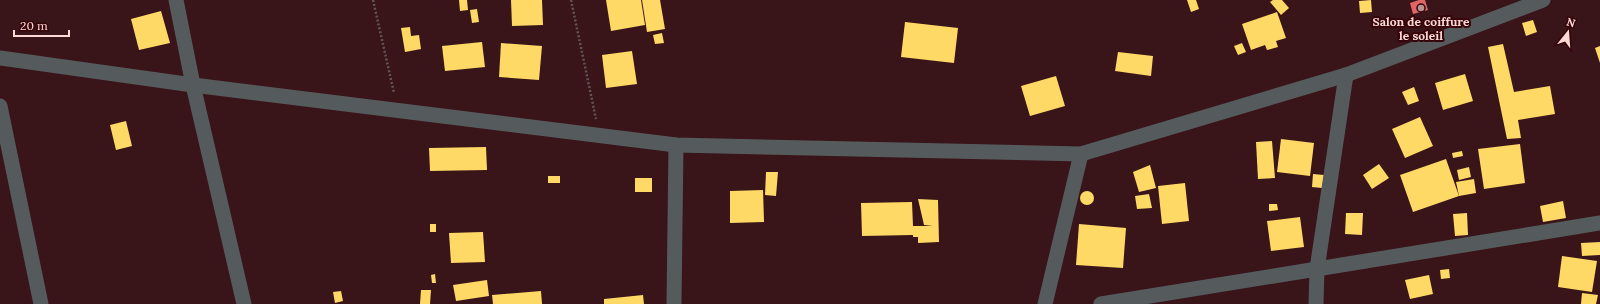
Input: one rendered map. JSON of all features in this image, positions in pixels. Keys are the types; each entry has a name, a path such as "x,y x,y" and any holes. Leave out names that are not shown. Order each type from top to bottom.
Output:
{"street":[{"path":"176,0 193,85 244,304"},
{"path":"1500,0 1500,15"},
{"path":"0,58 193,85 676,145 1081,154 1346,75 1500,15 1543,0"},
{"path":"1316,304 1317,269 1346,75"},
{"path":"0,106 41,304"},
{"path":"674,304 676,145"},
{"path":"1045,304 1081,154"},
{"path":"1101,304 1600,223"}],"path":[{"path":"373,0 398,110"},
{"path":"571,0 599,136"}],"building: Homes":[{"path":"459,0 467,0 468,10 460,11"},
{"path":"511,0 542,0 543,25 512,26"},
{"path":"606,0 641,0 645,25 611,31"},
{"path":"642,0 660,0 665,29 647,32"},
{"path":"1187,0 1196,0 1199,9 1191,12"},
{"path":"1273,0 1282,0 1289,8 1281,15 1270,2"},
{"path":"1371,0 1372,12 1360,13 1359,1"},
{"path":"477,9 479,22 472,23 470,10"},
{"path":"161,11 170,43 139,50 131,19"},
{"path":"1277,12 1286,38 1276,41 1278,47 1267,50 1265,45 1251,50 1242,24"},
{"path":"1533,20 1537,32 1526,36 1522,23"},
{"path":"905,22 958,28 954,63 901,57"},
{"path":"410,27 411,36 419,35 421,49 405,52 401,28"},
{"path":"662,33 664,43 655,44 653,35"},
{"path":"482,42 485,67 445,71 442,46"},
{"path":"501,43 542,46 539,80 499,77"},
{"path":"1242,43 1246,52 1238,55 1234,46"},
{"path":"1503,44 1514,92 1550,86 1555,114 1518,120 1521,138 1507,139 1488,47"},
{"path":"1600,46 1600,63 1595,48"},
{"path":"632,51 637,84 606,88 602,55"},
{"path":"1118,52 1153,56 1151,76 1115,71"},
{"path":"1465,74 1473,101 1443,110 1435,83"},
{"path":"1056,76 1065,106 1030,116 1021,86"},
{"path":"1414,87 1419,101 1408,105 1402,92"},
{"path":"1420,117 1433,146 1405,158 1392,129"},
{"path":"126,121 132,146 116,150 110,125"},
{"path":"1281,139 1314,143 1310,176 1277,172"},
{"path":"1272,141 1275,178 1258,179 1256,142"},
{"path":"1520,144 1525,183 1484,189 1478,149"},
{"path":"486,147 487,170 430,171 429,148"},
{"path":"1462,151 1463,156 1453,158 1452,153"},
{"path":"1446,159 1459,196 1413,212 1400,175"},
{"path":"1379,164 1389,178 1372,189 1363,175"},
{"path":"1150,165 1156,188 1139,192 1133,172"},
{"path":"1469,167 1471,177 1459,180 1457,170"},
{"path":"766,172 778,172 776,196 765,195"},
{"path":"1313,174 1324,175 1322,188 1312,187"},
{"path":"548,176 560,176 560,183 548,183"},
{"path":"635,178 652,178 652,192 635,192"},
{"path":"1474,179 1476,193 1459,196 1456,182"},
{"path":"1185,183 1189,221 1162,224 1158,186"},
{"path":"763,190 764,222 730,223 730,191"},
{"path":"1084,191 1090,191 1094,195 1094,201 1090,205 1084,205 1080,201 1080,195"},
{"path":"1149,194 1152,208 1137,209 1135,196"},
{"path":"918,199 938,200 939,242 918,243 918,237 913,237 913,235 862,236 861,203 912,202 913,226 933,226 924,225"},
{"path":"1563,201 1566,218 1543,222 1540,206"},
{"path":"1269,204 1277,204 1278,210 1269,211"},
{"path":"1346,213 1363,213 1362,235 1345,234"},
{"path":"1467,213 1468,235 1455,236 1453,214"},
{"path":"1300,217 1304,247 1271,251 1267,221"},
{"path":"430,224 436,224 436,232 430,232"},
{"path":"1079,224 1126,228 1123,268 1076,265"},
{"path":"483,232 485,262 451,263 449,233"},
{"path":"1600,242 1600,255 1582,256 1581,243"},
{"path":"1562,256 1597,261 1592,292 1558,287"},
{"path":"1449,269 1450,278 1441,279 1440,270"},
{"path":"435,274 436,283 432,283 431,275"},
{"path":"1429,275 1433,294 1410,299 1405,280"},
{"path":"487,280 489,296 456,301 453,285"},
{"path":"421,290 431,290 430,304 420,304"},
{"path":"341,291 343,301 335,303 333,292"},
{"path":"541,291 542,304 493,304 492,295"},
{"path":"1582,293 1598,295 1596,304 1581,304"},
{"path":"643,295 644,304 604,304 604,299"}],"building: Shops":[{"path":"1425,0 1428,10 1413,14 1410,3"}],"place":[{"name":"Salon de coiffure le soleil","path":"1421,8"}]}
